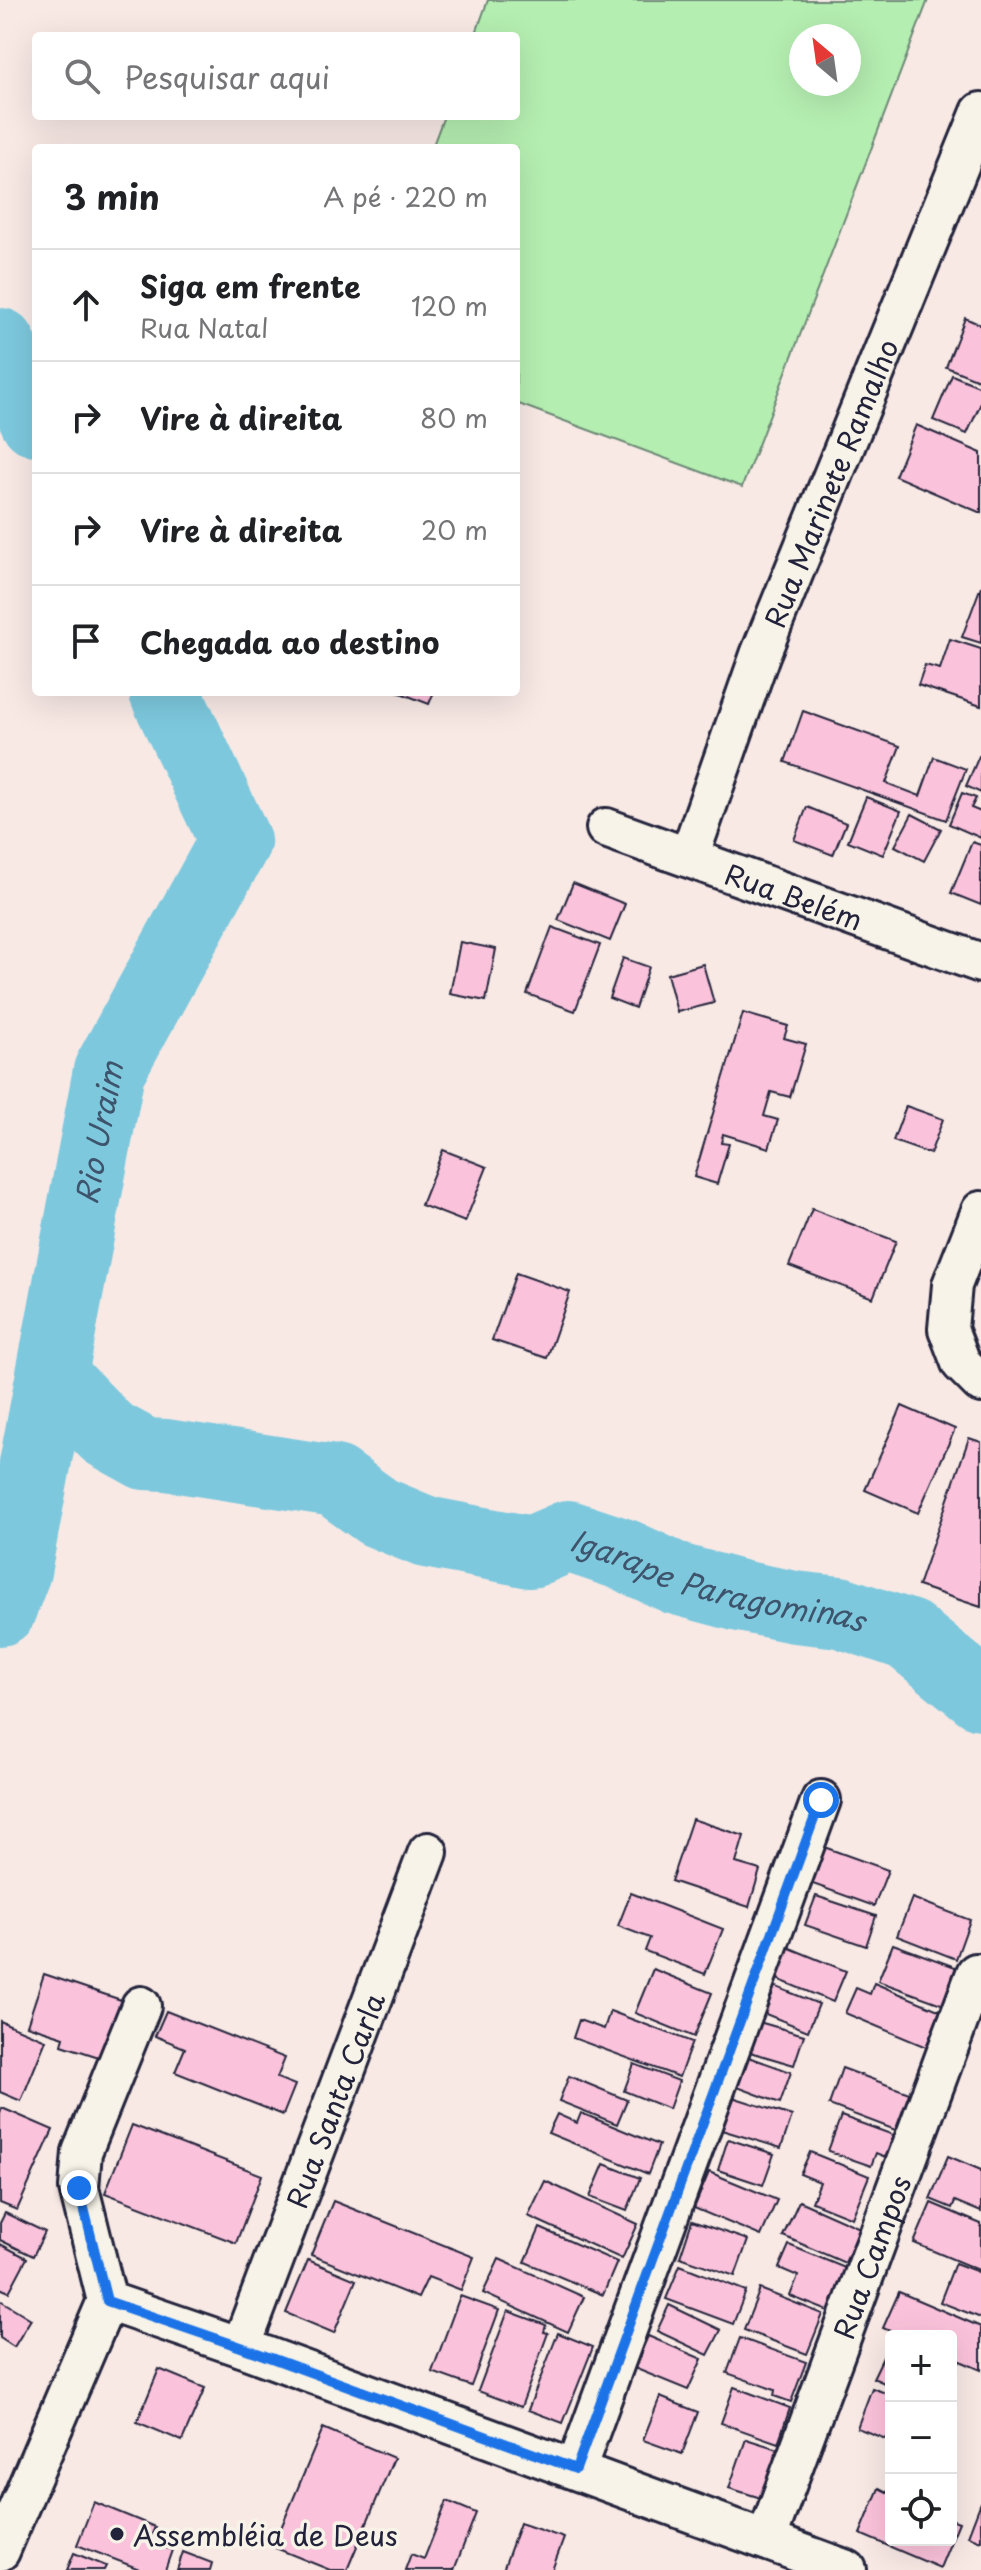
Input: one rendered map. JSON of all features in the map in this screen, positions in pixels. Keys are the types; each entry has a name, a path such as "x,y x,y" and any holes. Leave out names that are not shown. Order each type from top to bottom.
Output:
{"street":[{"name":"Rua Marinete Ramalho","path":"689,857 760,655 979,123"},
{"name":"Rua Belém","path":"606,828 981,963"},
{"path":"981,1211 952,1285 948,1329 961,1363 981,1383"},
{"path":"576,2469 821,1800"},
{"name":"Rua Santa Carla","path":"241,2347 428,1852"},
{"name":"Rua Campos","path":"766,2540 976,1973"},
{"path":"0,2551 107,2301 79,2188 82,2152 141,2006"},
{"path":"107,2301 241,2347 847,2570"}],"green space":[{"path":"488,0 928,0 742,487 520,404 520,144 434,144 442,120 520,120 520,32 476,32"}],"building":[{"path":"965,318 981,325 981,381 946,367"},
{"path":"952,375 981,387 981,403 967,434 933,420"},
{"path":"916,425 981,453 981,513 895,476"},
{"path":"981,586 981,643 962,637"},
{"path":"950,639 981,649 981,706 918,685 925,665 940,669"},
{"path":"408,696 432,696 429,704"},
{"path":"803,711 900,746 886,783 920,796 934,757 966,769 946,820 785,762"},
{"path":"981,757 981,793 966,786"},
{"path":"962,793 976,798 971,808 981,812 981,838 949,824"},
{"path":"866,797 901,811 883,855 848,841"},
{"path":"807,807 846,823 833,855 794,840"},
{"path":"912,814 941,829 924,861 895,846"},
{"path":"972,842 981,845 981,905 951,893"},
{"path":"573,883 625,904 610,941 558,920"},
{"path":"552,927 600,945 575,1011 527,994"},
{"path":"460,942 496,949 486,1001 450,994"},
{"path":"623,958 649,967 635,1008 609,998"},
{"path":"703,964 714,1003 677,1012 667,974"},
{"path":"743,1013 788,1026 784,1038 806,1044 790,1097 771,1092 764,1116 778,1120 769,1148 723,1134 721,1143 729,1144 717,1184 694,1177"},
{"path":"906,1106 943,1119 930,1154 893,1141"},
{"path":"443,1150 487,1167 465,1222 421,1205"},
{"path":"812,1209 896,1241 873,1298 789,1266"},
{"path":"516,1273 570,1292 547,1358 492,1340"},
{"path":"902,1406 955,1429 918,1513 865,1490"},
{"path":"969,1438 981,1442 981,1607 918,1586"},
{"path":"692,1819 744,1836 736,1863 760,1870 749,1907 671,1881"},
{"path":"824,1847 888,1870 874,1906 810,1883"},
{"path":"631,1893 723,1929 705,1974 645,1951 650,1938 618,1926"},
{"path":"816,1896 876,1916 866,1946 805,1925"},
{"path":"912,1898 970,1920 956,1959 897,1936"},
{"path":"893,1944 958,1968 944,2005 878,1981"},
{"path":"785,1946 846,1971 833,2002 772,1977"},
{"path":"653,1969 712,1993 694,2037 635,2013"},
{"path":"44,1974 127,2002 108,2060 62,2045 64,2037 27,2025"},
{"path":"874,1983 941,2011 926,2047 845,2013 856,1988 870,1994"},
{"path":"769,1984 819,2004 808,2031 758,2011"},
{"path":"166,2011 285,2058 277,2078 295,2085 283,2115 175,2072 185,2048 155,2036"},
{"path":"610,2011 692,2042 679,2077 573,2038 579,2020 604,2029"},
{"path":"0,2021 46,2040 21,2101 0,2092"},
{"path":"759,2022 804,2035 794,2065 750,2052"},
{"path":"743,2055 791,2072 780,2103 732,2085"},
{"path":"634,2064 679,2081 669,2109 624,2091"},
{"path":"842,2068 912,2094 898,2131 829,2105"},
{"path":"569,2076 627,2100 617,2124 559,2101"},
{"path":"726,2095 792,2116 781,2148 715,2128"},
{"path":"2,2108 53,2130 17,2210 0,2203"},
{"path":"581,2113 659,2145 648,2174 548,2133 557,2114 577,2123"},
{"path":"841,2116 899,2137 890,2159 876,2153 871,2166 828,2151"},
{"path":"132,2125 262,2175 236,2243 105,2193"},
{"path":"728,2139 774,2154 763,2185 718,2170"},
{"path":"810,2152 869,2176 852,2218 812,2202 820,2182 800,2174"},
{"path":"948,2156 981,2170 981,2212 955,2201 952,2208 930,2199"},
{"path":"604,2164 640,2178 627,2211 590,2197"},
{"path":"709,2172 777,2200 761,2236 694,2208"},
{"path":"545,2181 638,2224 622,2259 528,2216"},
{"path":"333,2201 474,2257 461,2290 428,2277 418,2298 311,2255"},
{"path":"799,2201 860,2228 845,2263 783,2236"},
{"path":"931,2203 981,2224 981,2271 914,2243"},
{"path":"5,2213 45,2232 33,2256 0,2240 0,2223"},
{"path":"692,2221 748,2240 735,2276 680,2257"},
{"path":"540,2228 617,2262 603,2295 525,2262"},
{"path":"0,2244 27,2258 9,2292 0,2288"},
{"path":"789,2245 850,2270 833,2313 790,2296 798,2276 779,2268"},
{"path":"499,2259 584,2297 568,2332 483,2293"},
{"path":"308,2260 356,2280 334,2333 286,2313"},
{"path":"955,2263 981,2273 981,2318 940,2302"},
{"path":"680,2265 746,2291 733,2324 666,2299"},
{"path":"760,2289 823,2314 807,2354 744,2330"},
{"path":"899,2292 981,2327 981,2370 957,2360 957,2330 883,2328"},
{"path":"460,2296 499,2310 471,2386 432,2372"},
{"path":"0,2300 31,2319 14,2347 0,2338"},
{"path":"669,2305 721,2330 708,2355 657,2331"},
{"path":"508,2311 546,2325 544,2332 548,2333 521,2407 478,2391"},
{"path":"558,2333 593,2347 563,2423 528,2410"},
{"path":"648,2336 702,2359 688,2390 634,2368"},
{"path":"740,2338 806,2362 791,2402 774,2396 775,2390 727,2373"},
{"path":"885,2353 885,2383 873,2378"},
{"path":"159,2369 205,2388 182,2441 137,2422"},
{"path":"734,2387 790,2408 778,2443 721,2423"},
{"path":"872,2388 885,2393 885,2439 857,2428"},
{"path":"660,2397 698,2412 682,2454 643,2440"},
{"path":"323,2428 394,2458 347,2570 330,2570 273,2547"},
{"path":"746,2439 778,2449 761,2498 729,2488"},
{"path":"879,2488 885,2491 885,2545 860,2534"},
{"path":"447,2501 476,2513 454,2570 405,2570 411,2554 424,2559"},
{"name":"Assembléia de Deus","path":"94,2502 155,2527 149,2541 172,2550 165,2570 142,2570 77,2545"},
{"path":"981,2502 981,2541 968,2536"},
{"path":"520,2523 564,2538 552,2570 503,2570"},
{"path":"888,2546 949,2546 940,2568"},
{"path":"183,2552 212,2563 210,2570 177,2570"},
{"path":"74,2553 106,2566 104,2570 67,2570"}],"waterway":[{"name":"Rio Uraim","path":"0,344 32,412"},
{"name":"Rio Uraim","path":"0,1610 15,1571 109,1071 235,841 167,696"},
{"name":"Igarape Paragominas","path":"52,1376 107,1433 145,1454 335,1481 378,1512 426,1532 531,1552 568,1536 625,1555 677,1579 740,1596 840,1612 908,1635 981,1694"}],"place":[{"name":"Assembléia de Deus","path":"117,2534"}],"route":[{"path":"79,2188 107,2301 576,2469 821,1800"}]}
